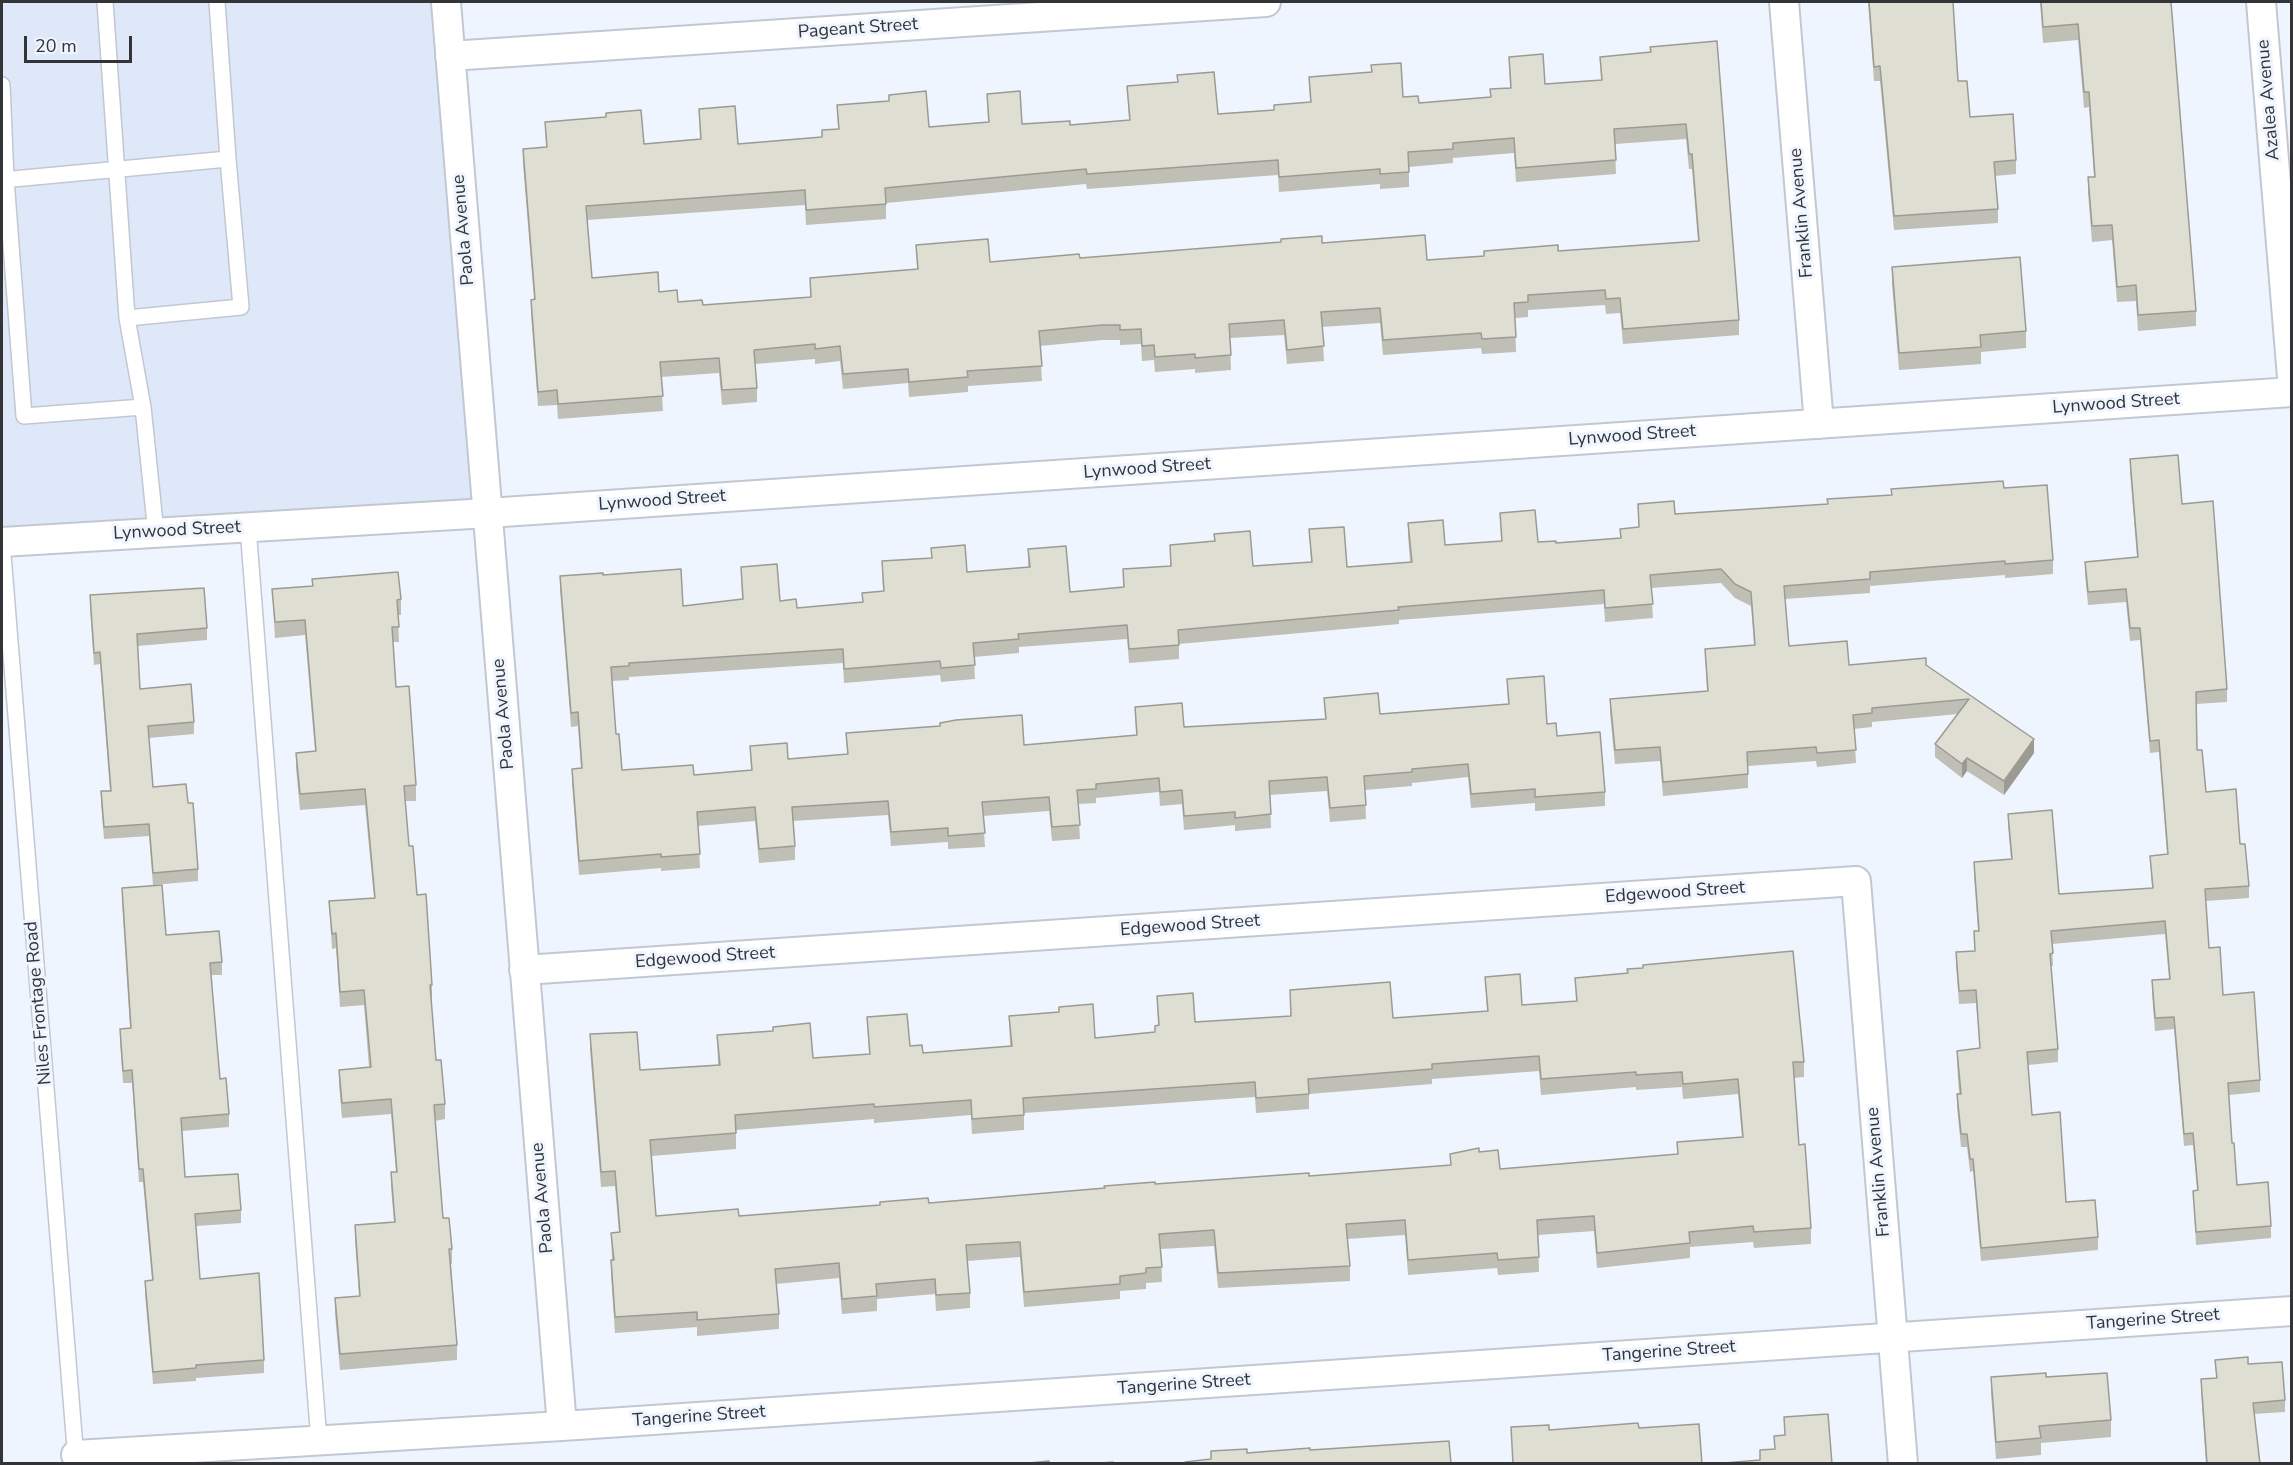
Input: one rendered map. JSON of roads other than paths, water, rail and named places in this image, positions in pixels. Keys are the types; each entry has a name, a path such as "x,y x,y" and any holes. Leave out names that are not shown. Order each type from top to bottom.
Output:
{"street":[{"name":"Paola Avenue","path":"446,2 562,1426"},
{"name":"Pageant Street","path":"450,56 1266,2"},
{"name":"Franklin Avenue","path":"1784,2 1819,424"},
{"name":"Azalea Avenue","path":"2261,2 2292,377"},
{"name":"Lynwood Street","path":"2,542 488,513 2292,392"},
{"name":"Franklin Avenue","path":"1856,881 1903,1464"},
{"name":"Edgewood Street","path":"524,970 1856,881"},
{"name":"Tangerine Street","path":"76,1460 320,1441 2292,1311"}],"lane":[{"path":"105,2 127,318 143,407 156,532"},
{"path":"127,318 241,307 228,159 218,2"},
{"path":"2,85 4,180 24,416 143,407"},
{"path":"4,180 228,159"},
{"path":"248,527 320,1441"},
{"name":"Niles Frontage Road","path":"2,542 76,1460"}]}
